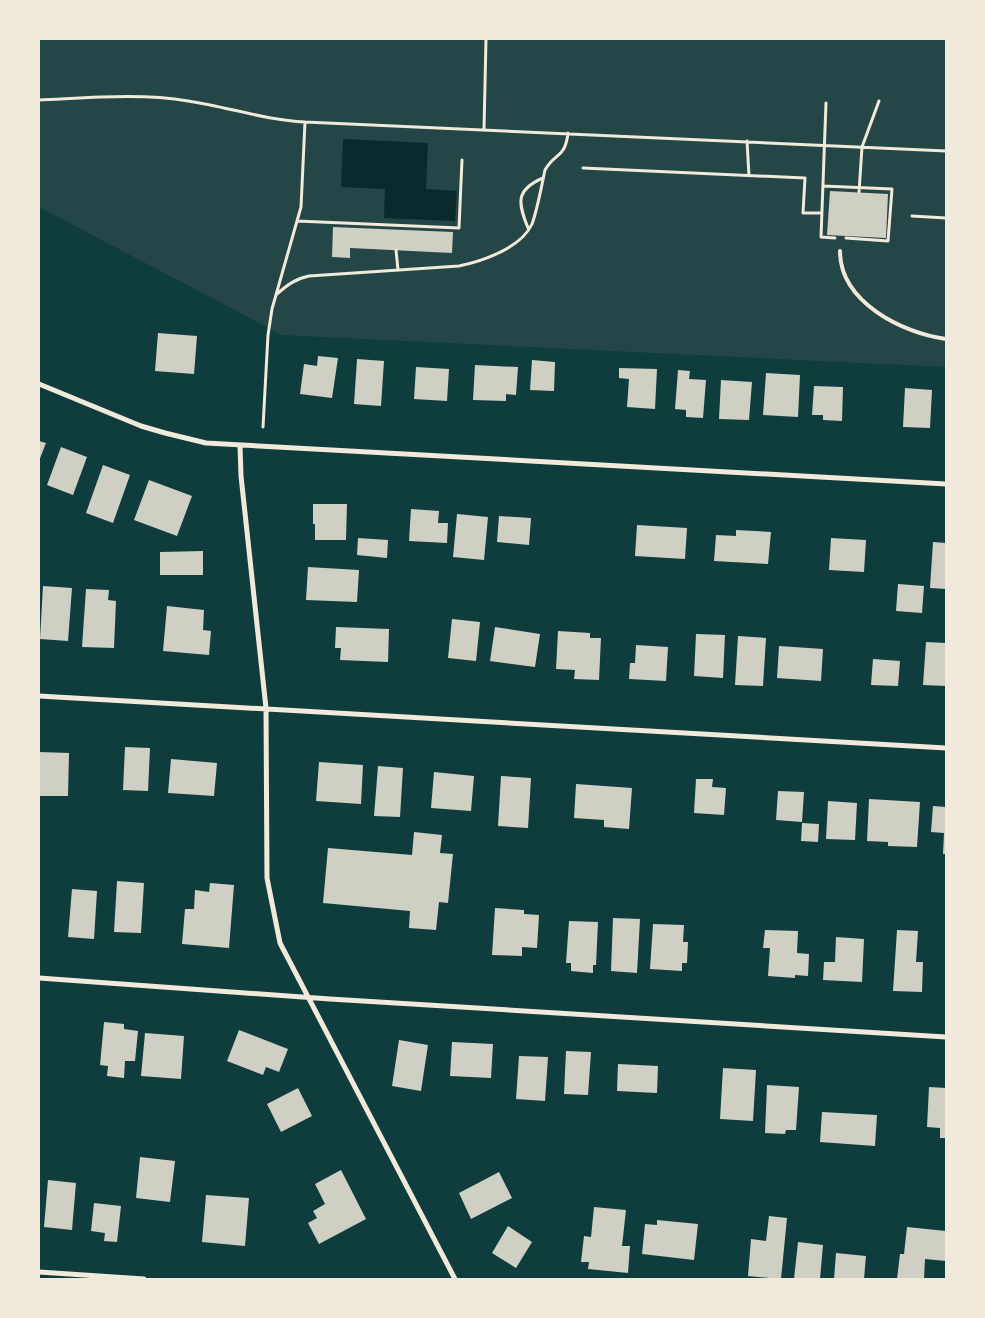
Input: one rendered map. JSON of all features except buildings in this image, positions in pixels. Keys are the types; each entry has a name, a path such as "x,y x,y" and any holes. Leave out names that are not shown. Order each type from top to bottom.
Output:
{"street":[{"path":"39,384 149,428 206,442 240,446 946,484"},
{"path":"240,446 266,708 267,878 280,943 455,1279"},
{"path":"39,696 946,748"},
{"path":"39,978 308,998 946,1038"},
{"path":"39,1272 144,1279"}],"lane":[{"path":"840,251 846,278 858,296 874,311 899,326 931,337 946,339"}],"path":[{"path":"484,129 486,39"},
{"path":"39,100 162,98 188,101 267,119 305,122 946,151"},
{"path":"859,190 862,147 879,102"},
{"path":"823,186 859,190 892,190 888,241 821,237 826,103"},
{"path":"263,427 268,335 276,295 301,207 305,122"},
{"path":"276,295 287,284 309,276 459,266 476,263 512,245 532,224 543,177 549,163 565,149 568,133"},
{"path":"747,141 749,176"},
{"path":"297,221 348,225 459,228 462,160"},
{"path":"583,168 805,178 804,212 822,213"},
{"path":"528,228 522,215 521,196 525,187 543,177"},
{"path":"912,216 946,218"},
{"path":"418,226 419,220"},
{"path":"396,250 398,270"}],"shaded area":[{"path":"39,39 946,39 946,367 282,335 39,207"},
{"path":"343,139 428,143 426,189 457,191 455,221 384,218 385,189 341,187"}]}
